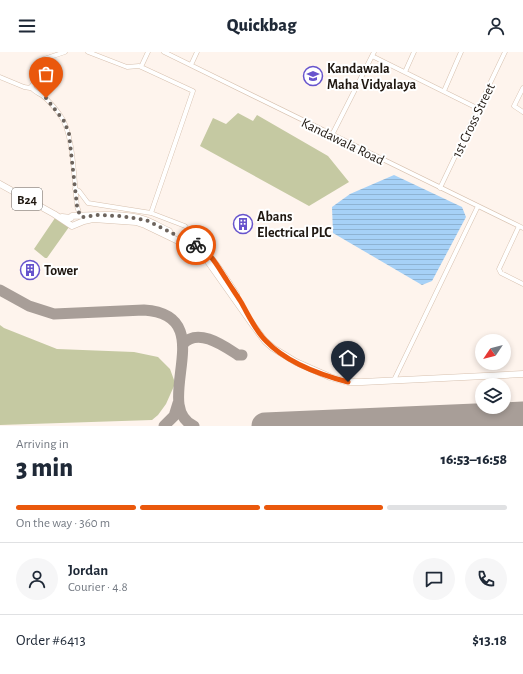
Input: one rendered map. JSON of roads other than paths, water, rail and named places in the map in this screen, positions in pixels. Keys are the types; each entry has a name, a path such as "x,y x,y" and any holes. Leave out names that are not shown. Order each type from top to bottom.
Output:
{"main road":[{"name":"B24","path":"0,184 54,214 72,226 93,219 136,222 195,249 208,260 265,341 273,348 296,362 330,377 348,382 523,374"},
{"name":"B24","path":"54,214 71,218 72,216 83,217 97,215 146,220 200,246 213,260 241,302 253,325"}],"street":[{"path":"31,87 44,58 57,53 65,52"},
{"path":"88,52 127,67 141,67 193,91 151,213"},
{"path":"141,67 148,52"},
{"name":"Kandawala Road","path":"164,52 521,227"},
{"path":"191,65 197,52"},
{"path":"405,72 414,52"},
{"path":"444,91 460,52"},
{"name":"1st Cross Street","path":"440,188 505,52"},
{"path":"332,135 373,54 405,72 479,109"},
{"path":"0,78 24,87 31,87 33,90 46,98 64,121 69,134 77,206 80,216"},
{"path":"523,88 514,106 523,112"},
{"path":"75,189 88,202 151,213 185,226"},
{"path":"72,216 75,213 77,206"},
{"path":"394,380 478,206"},
{"path":"521,227 499,269 501,273 523,284"}],"water":[{"path":"394,175 462,207 466,217 432,281 422,285 333,233 332,207 350,194"}],"place":[{"name":"Kandawala Maha Vidyalaya","path":"313,76"},
{"name":"Abans Electrical PLC","path":"243,224"},
{"name":"Tower","path":"30,270"}]}
